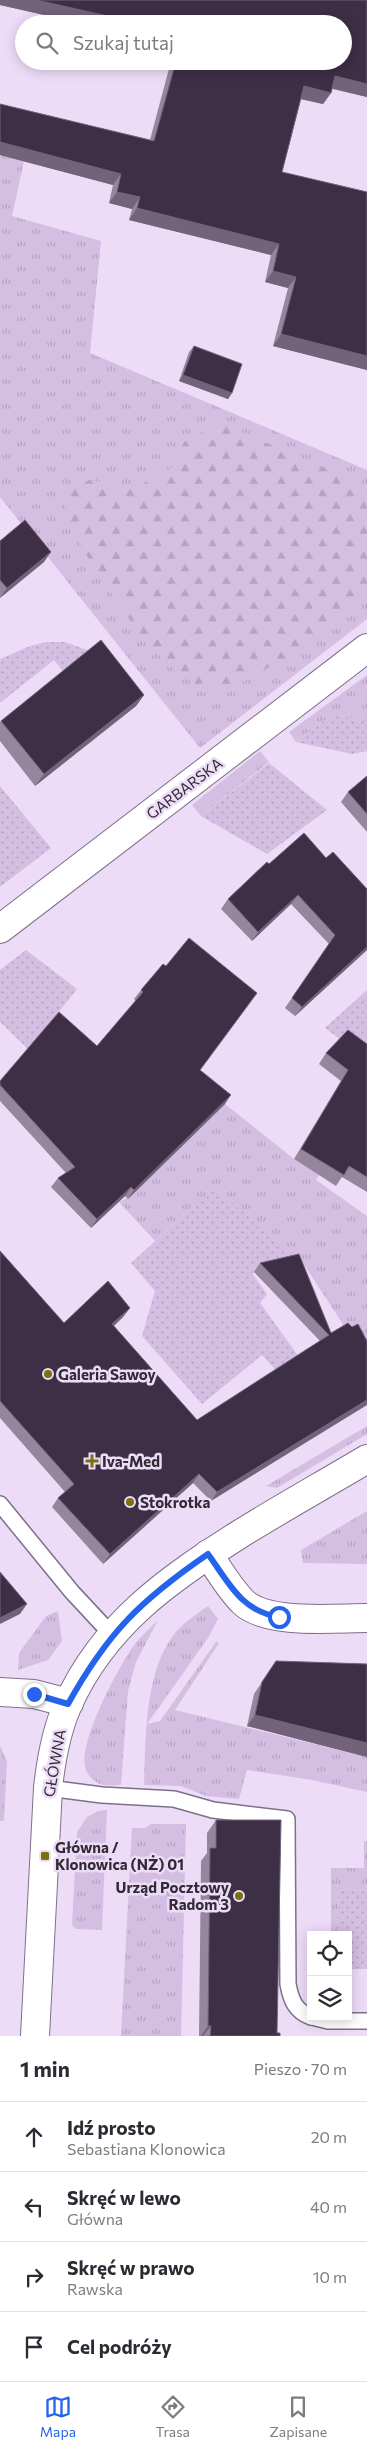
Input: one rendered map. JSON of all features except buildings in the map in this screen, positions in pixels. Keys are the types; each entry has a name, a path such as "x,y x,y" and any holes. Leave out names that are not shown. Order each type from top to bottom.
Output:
{"street":[{"name":"GARBARSKA","path":"0,929 367,648"},
{"name":"GŁÓWNA","path":"35,2036 48,1788 56,1742 68,1704 93,1660 112,1635 152,1594 208,1554 367,1459"},
{"path":"208,1554 243,1602 263,1615 279,1617 367,1618"},
{"path":"0,1692 34,1694 68,1704"}],"lane":[{"path":"0,1504 72,1592 112,1635"},
{"path":"48,1788 102,1795 174,1799 213,1810 287,1818 288,1984 291,1998 297,2008 307,2014"},
{"path":"352,2021 367,2021"}],"green space":[{"path":"0,155 24,161 12,216 101,241 90,353 367,470 367,619 200,748 0,497"},
{"path":"220,423 367,486 367,592 324,624 297,652 242,682 203,688 179,675 145,641 85,553 64,512 67,494 89,480 137,487 172,468 184,442"},
{"path":"47,642 65,642 93,652 65,674 54,660 0,703 0,659 30,646"},
{"path":"367,675 367,720 332,715 296,742 289,732"},
{"path":"332,715 367,720 367,751 352,754 296,742"},
{"path":"260,751 269,762 201,816 192,805"},
{"path":"269,763 327,810 267,854 201,816"},
{"path":"0,786 51,848 0,887"},
{"path":"26,950 77,989 29,1050 0,1022 0,970"},
{"path":"367,990 367,1059 325,1028"},
{"path":"225,1104 294,1159 319,1175 316,1180 367,1216 367,1361 301,1260 214,1189 155,1241 119,1202 131,1196"},
{"path":"214,1188 301,1260 252,1273 267,1294 260,1303 302,1361 280,1375 262,1355 202,1404 142,1336 155,1291 131,1263"},
{"path":"367,1426 367,1434 277,1488 266,1486"},
{"path":"367,1511 367,1564 303,1563 301,1550"},
{"path":"208,1606 218,1619 208,1638 147,1724 152,1686 157,1666 175,1633 186,1622"},
{"path":"58,1611 62,1641 48,1660 18,1670 19,1653 46,1616"},
{"path":"158,1620 136,1662 128,1691 121,1785 98,1783 90,1777 85,1766 88,1739 94,1722 110,1686 127,1656 137,1642"},
{"path":"216,1642 219,1643 175,1710 367,1757 367,1792 312,1780 247,1770 239,1799 206,1796 181,1786 144,1785 147,1724 160,1721"},
{"path":"0,1746 7,1761 4,1821 0,1821"},
{"path":"107,1810 102,1930 76,1929 72,1925 77,1832 87,1817 98,1811"},
{"path":"151,1824 186,1824 181,2036 121,2036 132,1828 145,1828"},
{"path":"364,1841 367,1841 367,1889 338,1890 337,1931 331,1931 331,1868 364,1868"},
{"path":"367,1889 367,1969 352,1969 352,1931 337,1931 338,1890"}],"place":[{"name":"Galeria Sawoy","path":"48,1374"},
{"name":"Iva-Med","path":"92,1461"},
{"name":"Stokrotka","path":"130,1502"},
{"name":"Główna / Klonowica (NŻ) 01","path":"45,1856"},
{"name":"Urząd Pocztowy Radom 3","path":"239,1896"}],"route":[{"path":"34,1694 68,1704 93,1660 133,1612 152,1594 208,1554 243,1602 263,1615 279,1617"}]}
